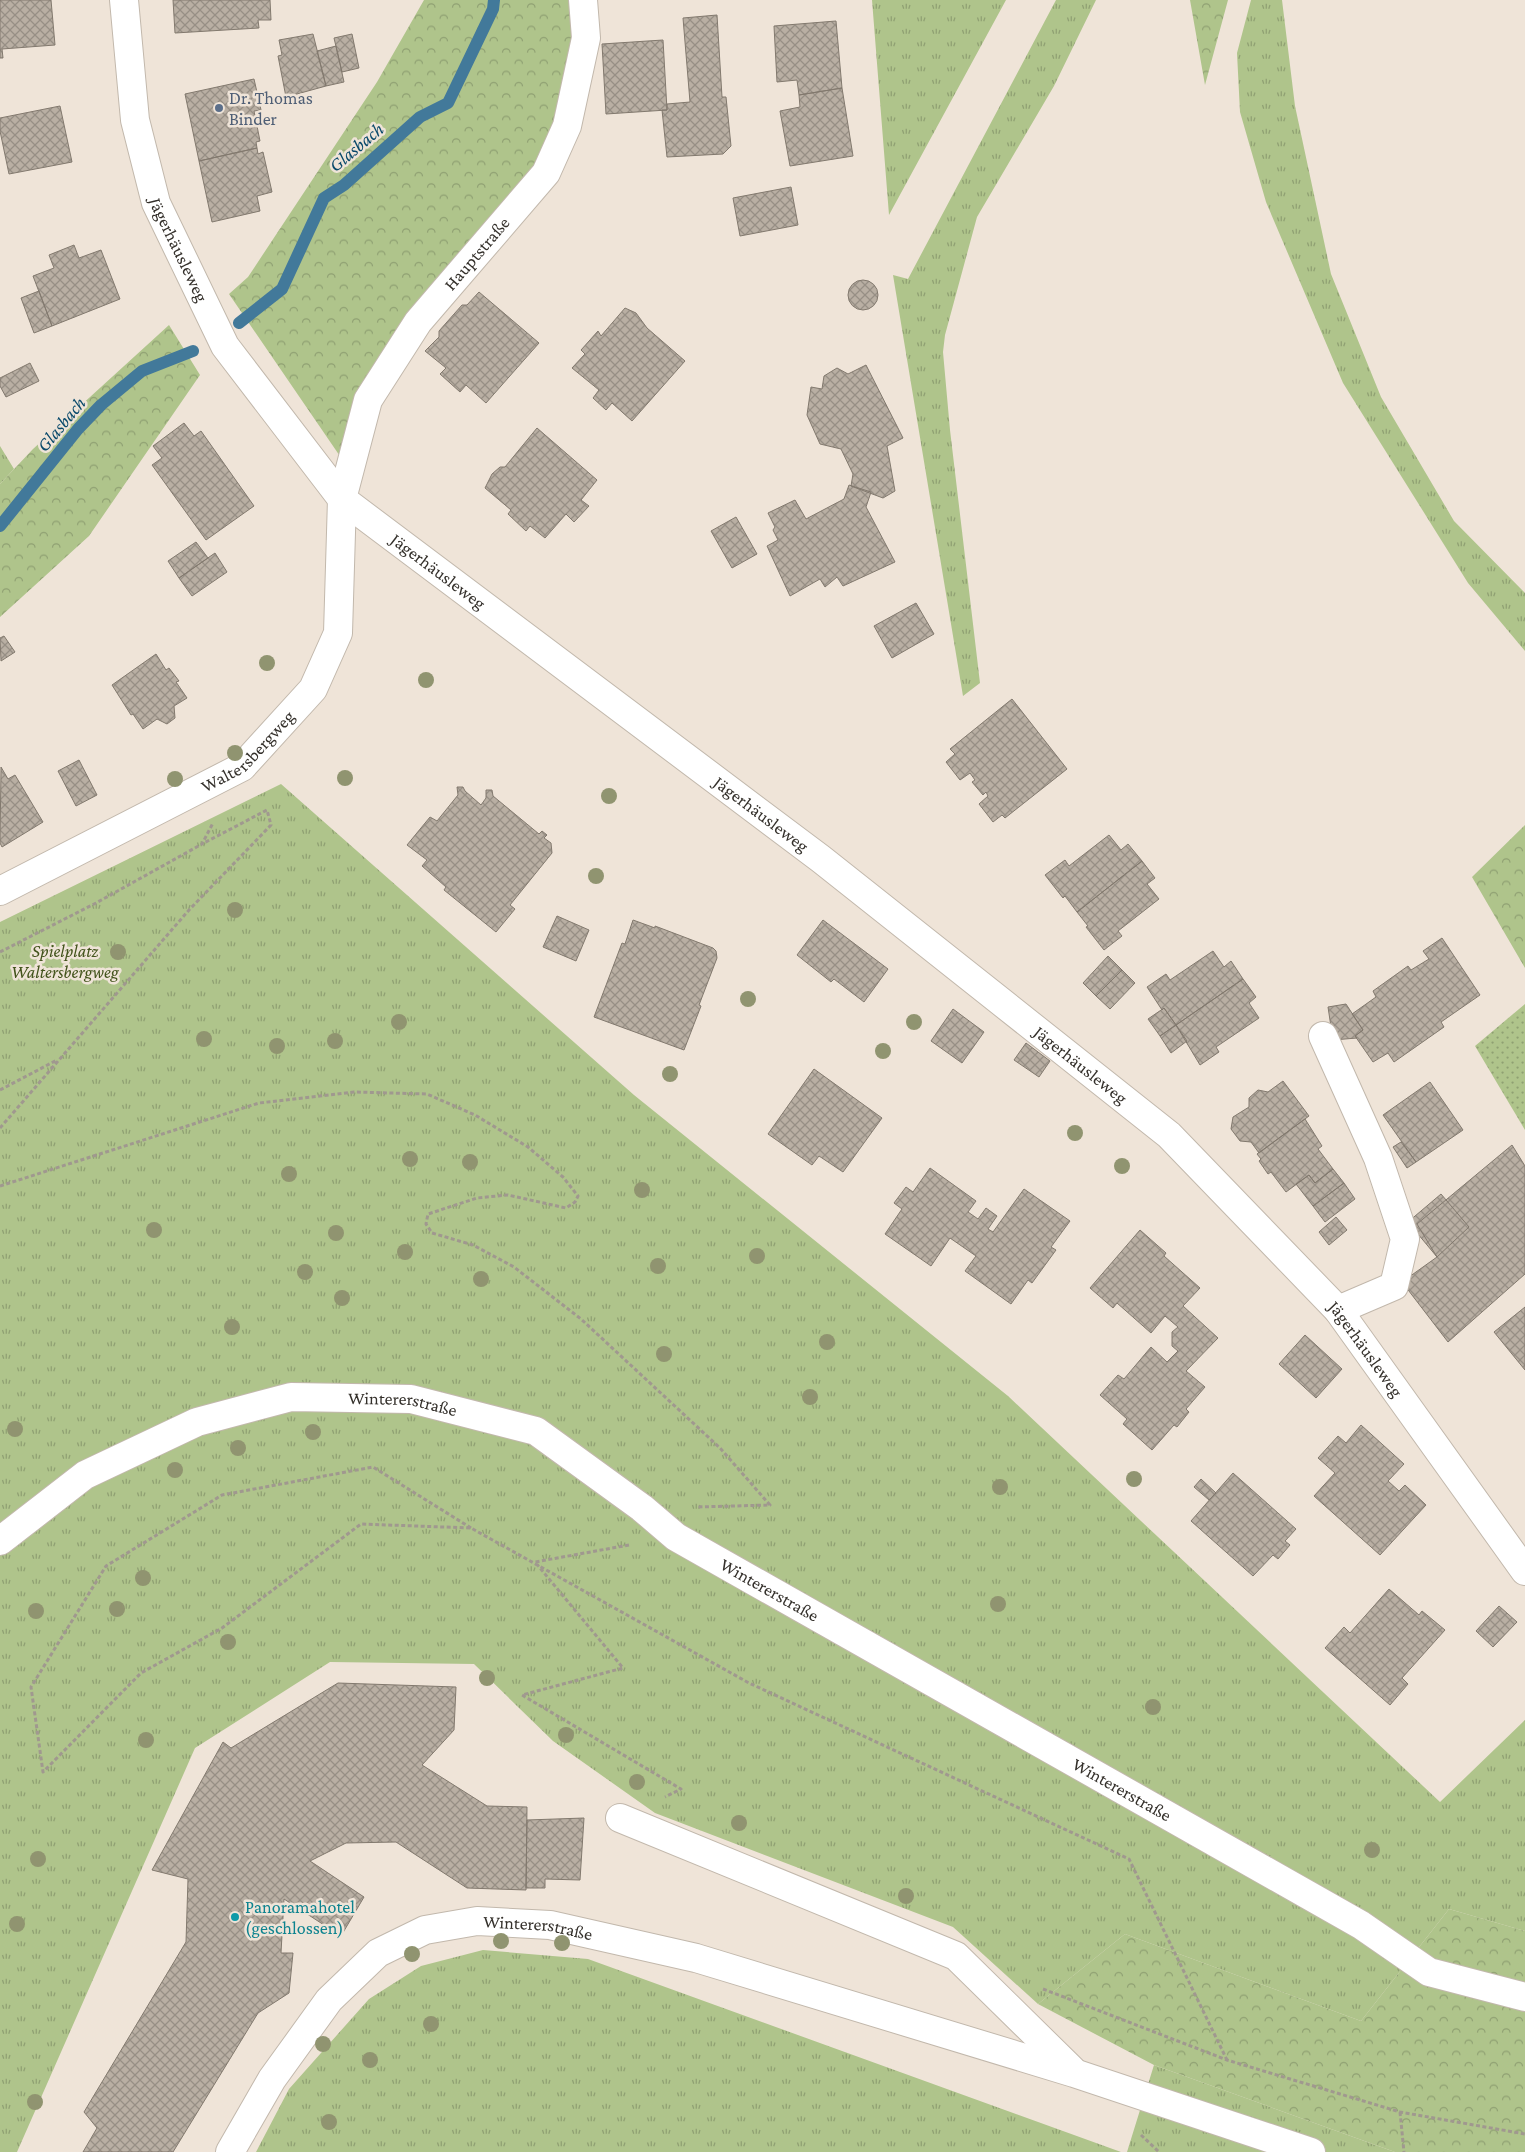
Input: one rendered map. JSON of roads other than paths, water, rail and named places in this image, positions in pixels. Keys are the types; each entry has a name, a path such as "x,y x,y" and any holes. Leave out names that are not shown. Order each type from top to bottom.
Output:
{"street":[{"name":"Jägerhäusleweg","path":"124,0 135,120 156,203 225,346 342,499 821,859 1169,1135 1338,1310 1525,1571"},
{"name":"Hauptstraße","path":"342,499 368,400 418,322 546,173 567,126 586,38 584,0"},
{"name":"Waltersbergweg","path":"0,891 242,767 313,689 338,633 342,499"},
{"path":"1323,1036 1378,1158 1406,1239 1394,1286 1338,1310"},
{"name":"Wintererstraße","path":"0,1541 85,1475 197,1422 291,1397 411,1399 536,1431 642,1508 676,1536 1361,1925 1429,1972 1525,1997"},
{"path":"620,1818 956,1956 1074,2073"},
{"name":"Wintererstraße","path":"230,2152 272,2079 329,2000 350,1980 378,1954 425,1930 477,1921 550,1925 696,1958 1074,2073 1311,2152"}],"waterway":[{"name":"Glasbach","path":"239,323 282,289 324,198 344,185 420,117 448,103 493,9 494,0"},
{"name":"Glasbach","path":"0,526 78,429 101,405 142,371 193,351"}],"place":[{"name":"Dr. Thomas Binder","path":"219,108"},
{"name":"Panoramahotel (geschlossen)","path":"235,1917"}],"park label":[{"name":"Spielplatz Waltersbergweg","path":"65,961"}]}
